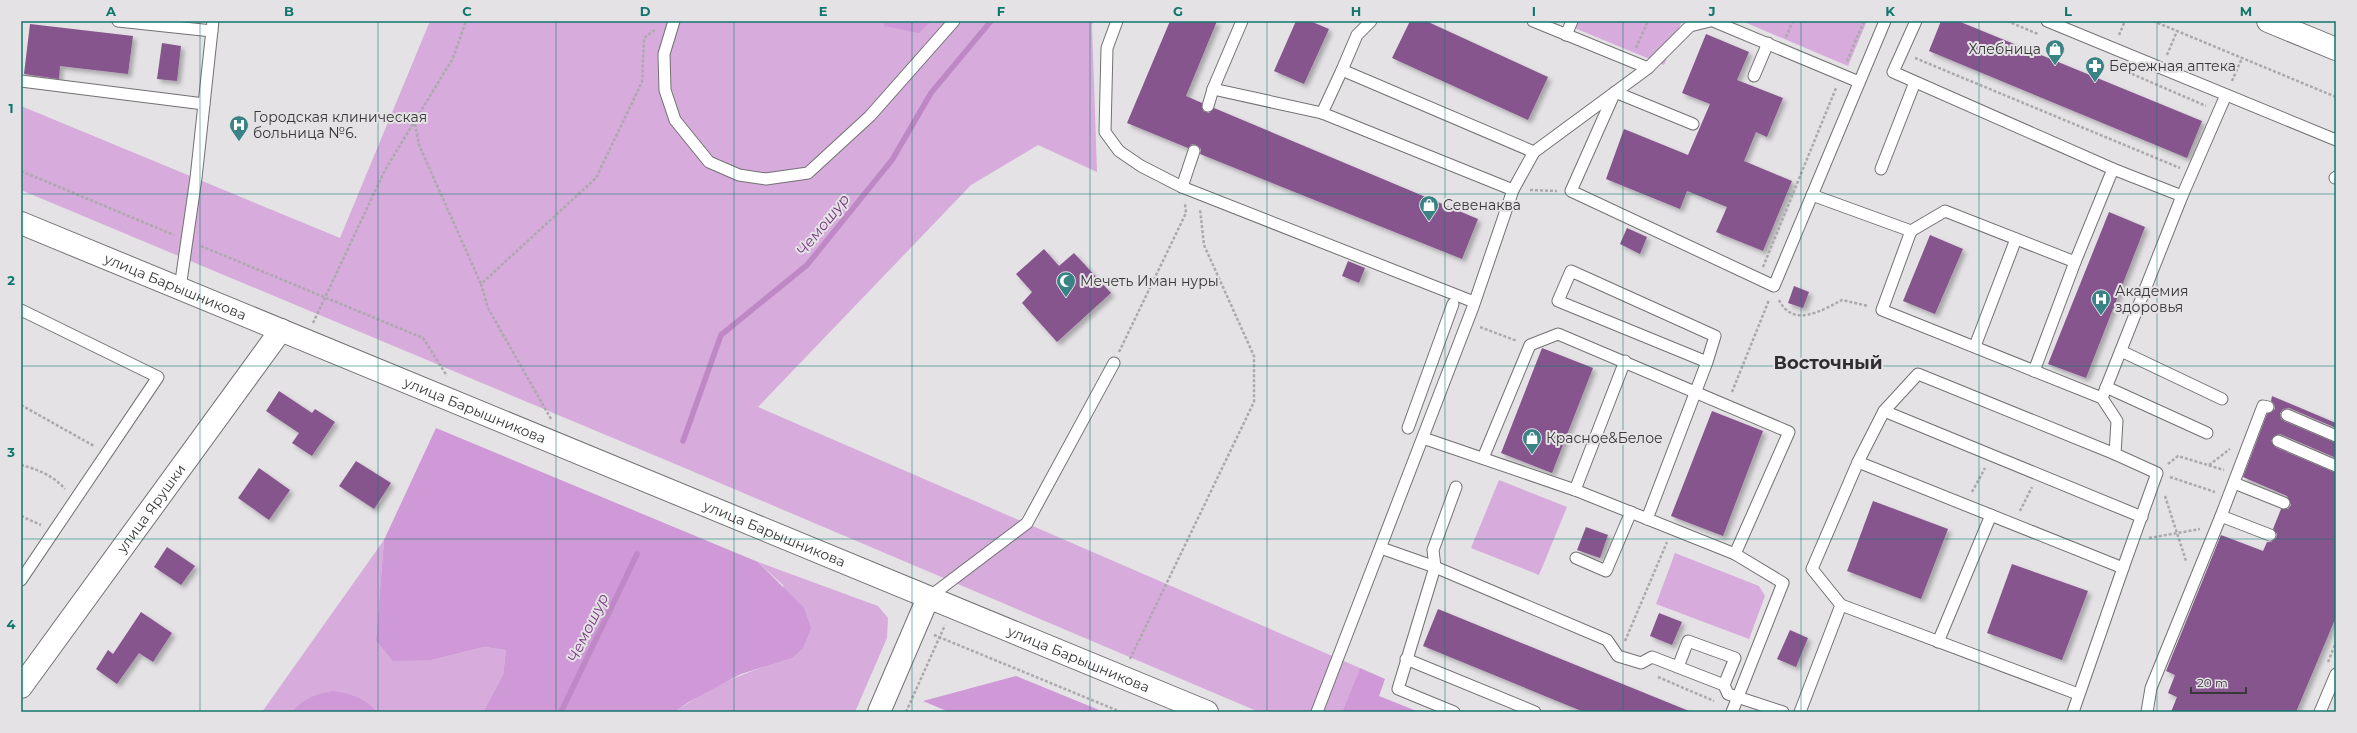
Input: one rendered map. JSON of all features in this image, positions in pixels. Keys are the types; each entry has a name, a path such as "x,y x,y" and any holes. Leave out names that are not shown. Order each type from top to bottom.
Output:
{"street":[{"path":"2268,21 2336,49"},
{"name":"улица Барышникова","path":"21,223 1207,712"},
{"name":"улица Ярушки","path":"21,687 281,330"},
{"path":"879,712 928,598"}],"lane":[{"path":"118,21 212,26 188,240 180,288"},
{"path":"674,21 664,54 665,90 675,120 709,162 739,175 766,179 808,173 870,116 954,21"},
{"path":"1117,21 1108,48 1105,132 1119,151 1141,166 1182,187 1474,302"},
{"path":"1208,106 1213,89 1242,21"},
{"path":"1322,113 1357,35 1371,21"},
{"path":"1533,21 1648,68"},
{"path":"1566,34 1572,21"},
{"path":"1317,712 1467,322 1513,190 1534,152 1648,68 1690,26 1712,21 1859,82"},
{"path":"1616,92 1571,191 1758,280 1774,286 1885,21"},
{"path":"1916,21 1894,72 2113,169 2182,196"},
{"path":"2047,21 2336,140"},
{"path":"1754,76 1768,43"},
{"path":"1342,70 1534,152"},
{"path":"21,81 204,104"},
{"path":"1881,168 1915,82"},
{"path":"1213,89 1322,113 1513,190"},
{"path":"1616,92 1693,124"},
{"path":"2115,454 2117,421 2104,393 2182,196 2226,95"},
{"path":"1182,187 1194,151"},
{"path":"2034,371 2075,262 2113,169"},
{"path":"1812,195 1911,231"},
{"path":"2075,262 1945,211 1911,231 1882,310 1975,346 2034,371 2104,393 2207,433"},
{"path":"1975,346 2016,239"},
{"path":"1647,519 1707,362 1715,336 1571,271 1558,301 1707,362"},
{"path":"1408,428 1453,304"},
{"path":"21,310 158,377 21,580"},
{"path":"1483,458 1530,345 1558,334 1625,361 1789,432 1735,554"},
{"path":"2121,351 2222,399"},
{"path":"1575,490 1625,361"},
{"path":"928,598 1027,523 1114,363"},
{"path":"1430,366 1447,372"},
{"path":"2072,712 2157,473 2115,454 1918,374 1884,411 1858,462 1812,569 1841,604 2078,694"},
{"path":"2147,712 2151,688 2234,483 2234,472 2263,406 2268,408"},
{"path":"1884,411 2142,517"},
{"path":"2287,415 2336,436"},
{"path":"1423,438 1575,490 1631,512 1735,554 1783,583 1732,712"},
{"path":"2278,441 2336,466"},
{"path":"1858,462 2123,568"},
{"path":"2234,483 2284,503"},
{"path":"1454,712 1398,689 1435,567 1434,550 1456,487"},
{"path":"1576,558 1606,571 1631,512"},
{"path":"1938,642 1991,515"},
{"path":"2221,516 2270,535"},
{"path":"1381,548 1435,567 1607,640 1618,656 1641,663 1652,657 1724,684"},
{"path":"1800,712 1841,604"},
{"path":"1678,667 1688,641 1735,658 1724,684 1728,694 1782,712"},
{"path":"1406,659 1535,712"},
{"path":"2320,712 2336,674"}],"path":[{"path":"306,340 385,170 453,58 466,21"},
{"path":"1631,61 1648,21"},
{"path":"1758,280 1864,21"},
{"path":"2153,21 2336,98"},
{"path":"481,284 596,178 642,82 644,38 660,25"},
{"path":"1917,53 1915,59 2185,170"},
{"path":"2226,95 2242,58"},
{"path":"414,123 419,145 481,284 488,308 552,421 545,418"},
{"path":"21,171 423,338 447,376 454,379"},
{"path":"1114,363 1186,213 1182,187"},
{"path":"1513,190 1571,191"},
{"path":"1121,677 1254,402 1254,356 1204,245 1197,193"},
{"path":"1774,286 1779,301 1785,310 1800,316 1816,313 1842,300 1882,310"},
{"path":"1726,405 1774,286"},
{"path":"1467,322 1530,345"},
{"path":"21,405 106,453"},
{"path":"2209,465 2232,448"},
{"path":"1965,505 1992,455"},
{"path":"2188,566 2179,534 2157,473 2178,456 2234,472"},
{"path":"21,465 37,468 60,483 75,500"},
{"path":"2014,524 2038,474"},
{"path":"21,516 38,525 58,525"},
{"path":"1618,656 1673,529"},
{"path":"2134,539 2179,534 2202,529"},
{"path":"906,712 939,637 954,608"},
{"path":"915,628 1121,712"}],"shaded area":[{"path":"430,21 1094,21 1092,25 1097,172 1038,145 971,185 758,407 1360,668 1342,712 1259,712 687,469 21,190 21,106 340,238"},
{"path":"883,21 931,21 919,33 884,26"},
{"path":"1575,21 1682,21 1664,65 1572,27"},
{"path":"1742,21 1867,21 1848,66"},
{"path":"436,428 758,562 804,608 811,628 803,648 792,658 741,674 687,703 675,712 483,712 503,675 506,650 484,647 432,660 393,661 376,640 384,540"},
{"path":"1499,480 1567,507 1539,575 1471,548"},
{"path":"384,540 376,640 432,660 484,647 506,650 503,675 483,712 262,712"},
{"path":"1675,553 1759,586 1765,596 1749,639 1656,604"},
{"path":"758,562 878,606 888,618 887,638 855,712 675,712 703,694 731,680 792,658 783,585"},
{"path":"1360,668 1385,679 1379,696 1419,712 1342,712"},
{"path":"1016,676 1104,712 949,712 923,701"},
{"path":"333,691 357,697 377,712 292,712 301,703 311,697"}],"building":[{"path":"1170,21 1217,21 1186,96 1202,103 1203,111 1209,113 1214,108 1478,219 1462,259 1200,154 1201,149 1197,145 1192,144 1188,148 1127,123"},
{"path":"1296,21 1310,21 1329,29 1304,84 1274,71"},
{"path":"1410,21 1426,21 1548,77 1528,120 1392,58"},
{"path":"1941,21 1958,21 2202,121 2187,158 1929,51"},
{"path":"30,24 133,36 128,74 60,66 59,79 24,74"},
{"path":"1706,34 1749,52 1737,80 1783,98 1767,137 1756,132 1744,161 1792,181 1763,251 1716,232 1727,207 1687,191 1680,209 1606,179 1624,129 1688,155 1710,104 1682,93"},
{"path":"162,43 181,46 177,81 157,79"},
{"path":"2109,212 2145,227 2086,378 2048,364"},
{"path":"1627,228 1647,237 1640,254 1620,244"},
{"path":"1930,235 1963,249 1935,314 1903,301"},
{"name":"Мечеть Иман нуры","path":"1044,249 1059,266 1074,253 1111,293 1057,342 1022,303 1032,292 1016,274"},
{"path":"1348,261 1365,268 1359,283 1342,276"},
{"path":"1794,286 1809,292 1803,308 1788,303"},
{"path":"1542,348 1593,368 1552,473 1501,453"},
{"path":"279,391 312,413 315,409 335,422 312,456 292,443 299,433 266,411"},
{"path":"2272,396 2336,423 2336,428 2289,408 2283,409 2280,413 2281,419 2284,421 2336,443 2336,458 2280,434 2274,436 2271,441 2275,447 2336,473 2336,617 2296,712 2171,712 2177,697 2168,693 2175,675 2166,671 2221,535 2263,551 2267,542 2271,542 2276,538 2277,534 2273,529 2281,509 2288,509 2291,505 2287,496 2243,477 2267,414 2275,409 2274,404 2271,401"},
{"path":"1712,411 1763,431 1723,536 1671,516"},
{"path":"356,461 391,483 374,509 339,486"},
{"path":"259,468 290,490 269,520 238,498"},
{"path":"1873,501 1948,529 1921,599 1847,571"},
{"path":"1586,527 1608,535 1600,558 1577,550"},
{"path":"167,547 195,566 181,585 154,567"},
{"path":"2012,564 2088,591 2062,660 1987,633"},
{"path":"1438,609 1689,712 1584,712 1423,646"},
{"path":"141,612 172,633 153,662 139,653 117,684 96,669 108,650 113,654"},
{"path":"1659,613 1682,622 1672,645 1650,636"},
{"path":"1790,630 1808,638 1796,667 1777,659"}],"waterway":[{"name":"Чемошур","path":"683,441 721,335 807,265 892,160 931,93 991,21"},
{"name":"Чемошур","path":"561,712 637,554"}],"place":[{"name":"Хлебница","path":"2055,66"},
{"name":"Бережная аптека","path":"2095,83"},
{"name":"Городская клиническая больница №6.","path":"239,142"},
{"name":"Севенаква","path":"1429,222"},
{"name":"Мечеть Иман нуры","path":"1066,298"},
{"name":"Академия здоровья","path":"2101,316"},
{"name":"Красное&Белое","path":"1532,455"}],"district":[{"name":"Восточный","path":"1828,363"}]}
